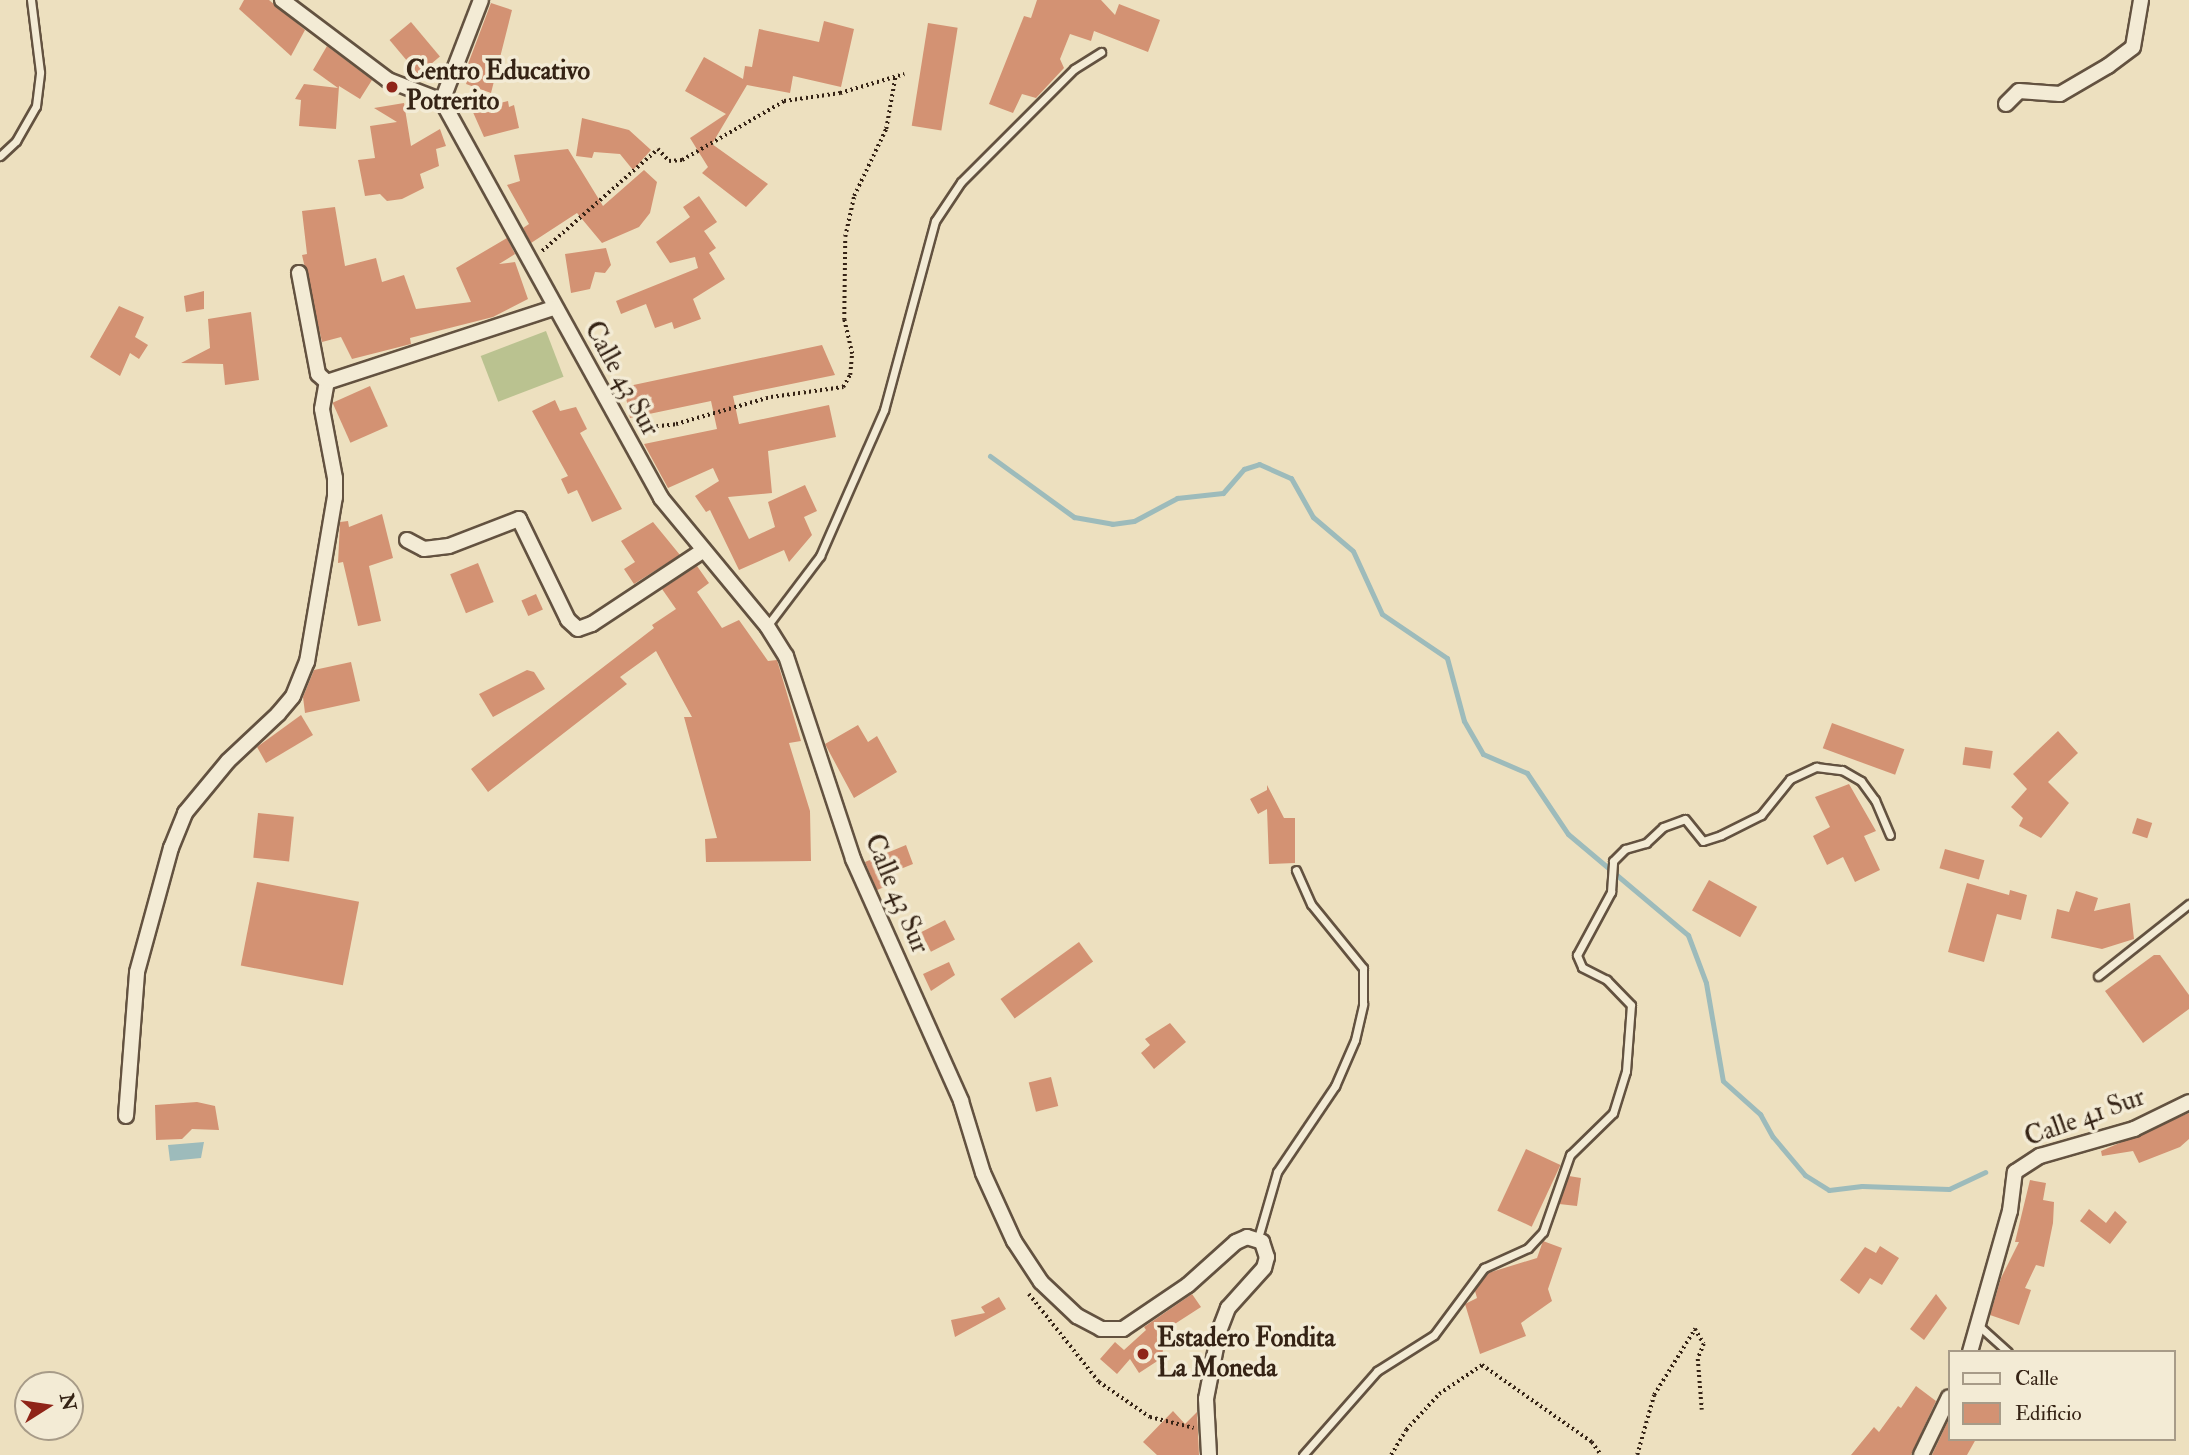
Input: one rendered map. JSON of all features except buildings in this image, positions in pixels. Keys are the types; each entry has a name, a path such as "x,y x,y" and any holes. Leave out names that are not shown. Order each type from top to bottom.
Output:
{"street":[{"path":"282,0 388,80 442,101 481,0"},
{"path":"2006,104 2019,91 2060,94 2108,66 2133,47 2141,0"},
{"name":"Calle 43 Sur","path":"442,101 480,162 553,308 621,432 661,498 767,626 786,656 853,859 961,1101 983,1173 1014,1241 1041,1282 1077,1316 1101,1329 1123,1329 1188,1285 1236,1242 1258,1238"},
{"path":"299,273 317,374 327,382"},
{"path":"327,382 553,308"},
{"path":"127,1116 137,972 171,848 185,813 228,761 278,714 293,696 307,662 335,497 322,409 327,382"},
{"path":"407,540 424,549 449,546 519,519 568,620 578,629 592,624 704,550"},
{"name":"Calle 41 Sur","path":"1971,1350 2011,1211 2015,1172 2040,1156 2134,1129 2189,1102"},
{"path":"1209,1455 1206,1399 1219,1332 1228,1308 1264,1268 1267,1257 1258,1238"},
{"path":"1921,1455 1948,1399"}],"lane":[{"path":"0,156 16,141 36,106 40,72 31,0"},
{"path":"767,626 820,556 884,410 934,221 961,181 1074,69 1101,52"},
{"path":"1303,1455 1377,1371 1434,1335 1484,1268 1528,1248 1543,1231 1570,1155 1613,1113 1626,1071 1631,1005 1607,980 1582,967 1577,956 1611,892 1613,861 1625,849 1646,843 1663,827 1685,819 1703,841 1721,835 1762,815 1790,779 1816,767 1842,770 1860,781 1875,800 1889,835"},
{"path":"1258,1238 1278,1172 1335,1086 1355,1040 1363,1004 1363,968 1311,904 1296,870"},
{"path":"2098,976 2189,904"},
{"path":"1978,1325 2006,1350"}],"path":[{"path":"530,261 658,149 669,161 682,160 784,101 840,93 904,74"},
{"path":"621,432 676,424 795,392 843,387 850,375 852,354 844,320 845,237 854,196 886,129 895,78"},
{"path":"1023,1285 1099,1382 1150,1416 1207,1431"},
{"path":"1637,1455 1654,1395 1695,1329 1704,1344 1698,1359 1702,1410"},
{"path":"1391,1455 1406,1430 1439,1394 1482,1365 1592,1442 1601,1455"}],"green space":[{"path":"546,331 564,377 498,402 481,356"}],"water":[{"path":"204,1142 201,1158 170,1161 168,1145"}],"waterway":[{"path":"990,456 1074,517 1112,524 1134,521 1177,498 1223,493 1244,469 1259,464 1291,478 1313,517 1353,551 1382,614 1447,658 1464,721 1483,754 1527,773 1568,834 1688,935 1706,983 1723,1081 1760,1114 1773,1137 1805,1175 1829,1190 1862,1186 1949,1189 1985,1172"}],"place":[{"name":"Centro Educativo Potrerito","path":"392,87"},
{"name":"Estadero Fondita La Moneda","path":"1143,1354"}]}
